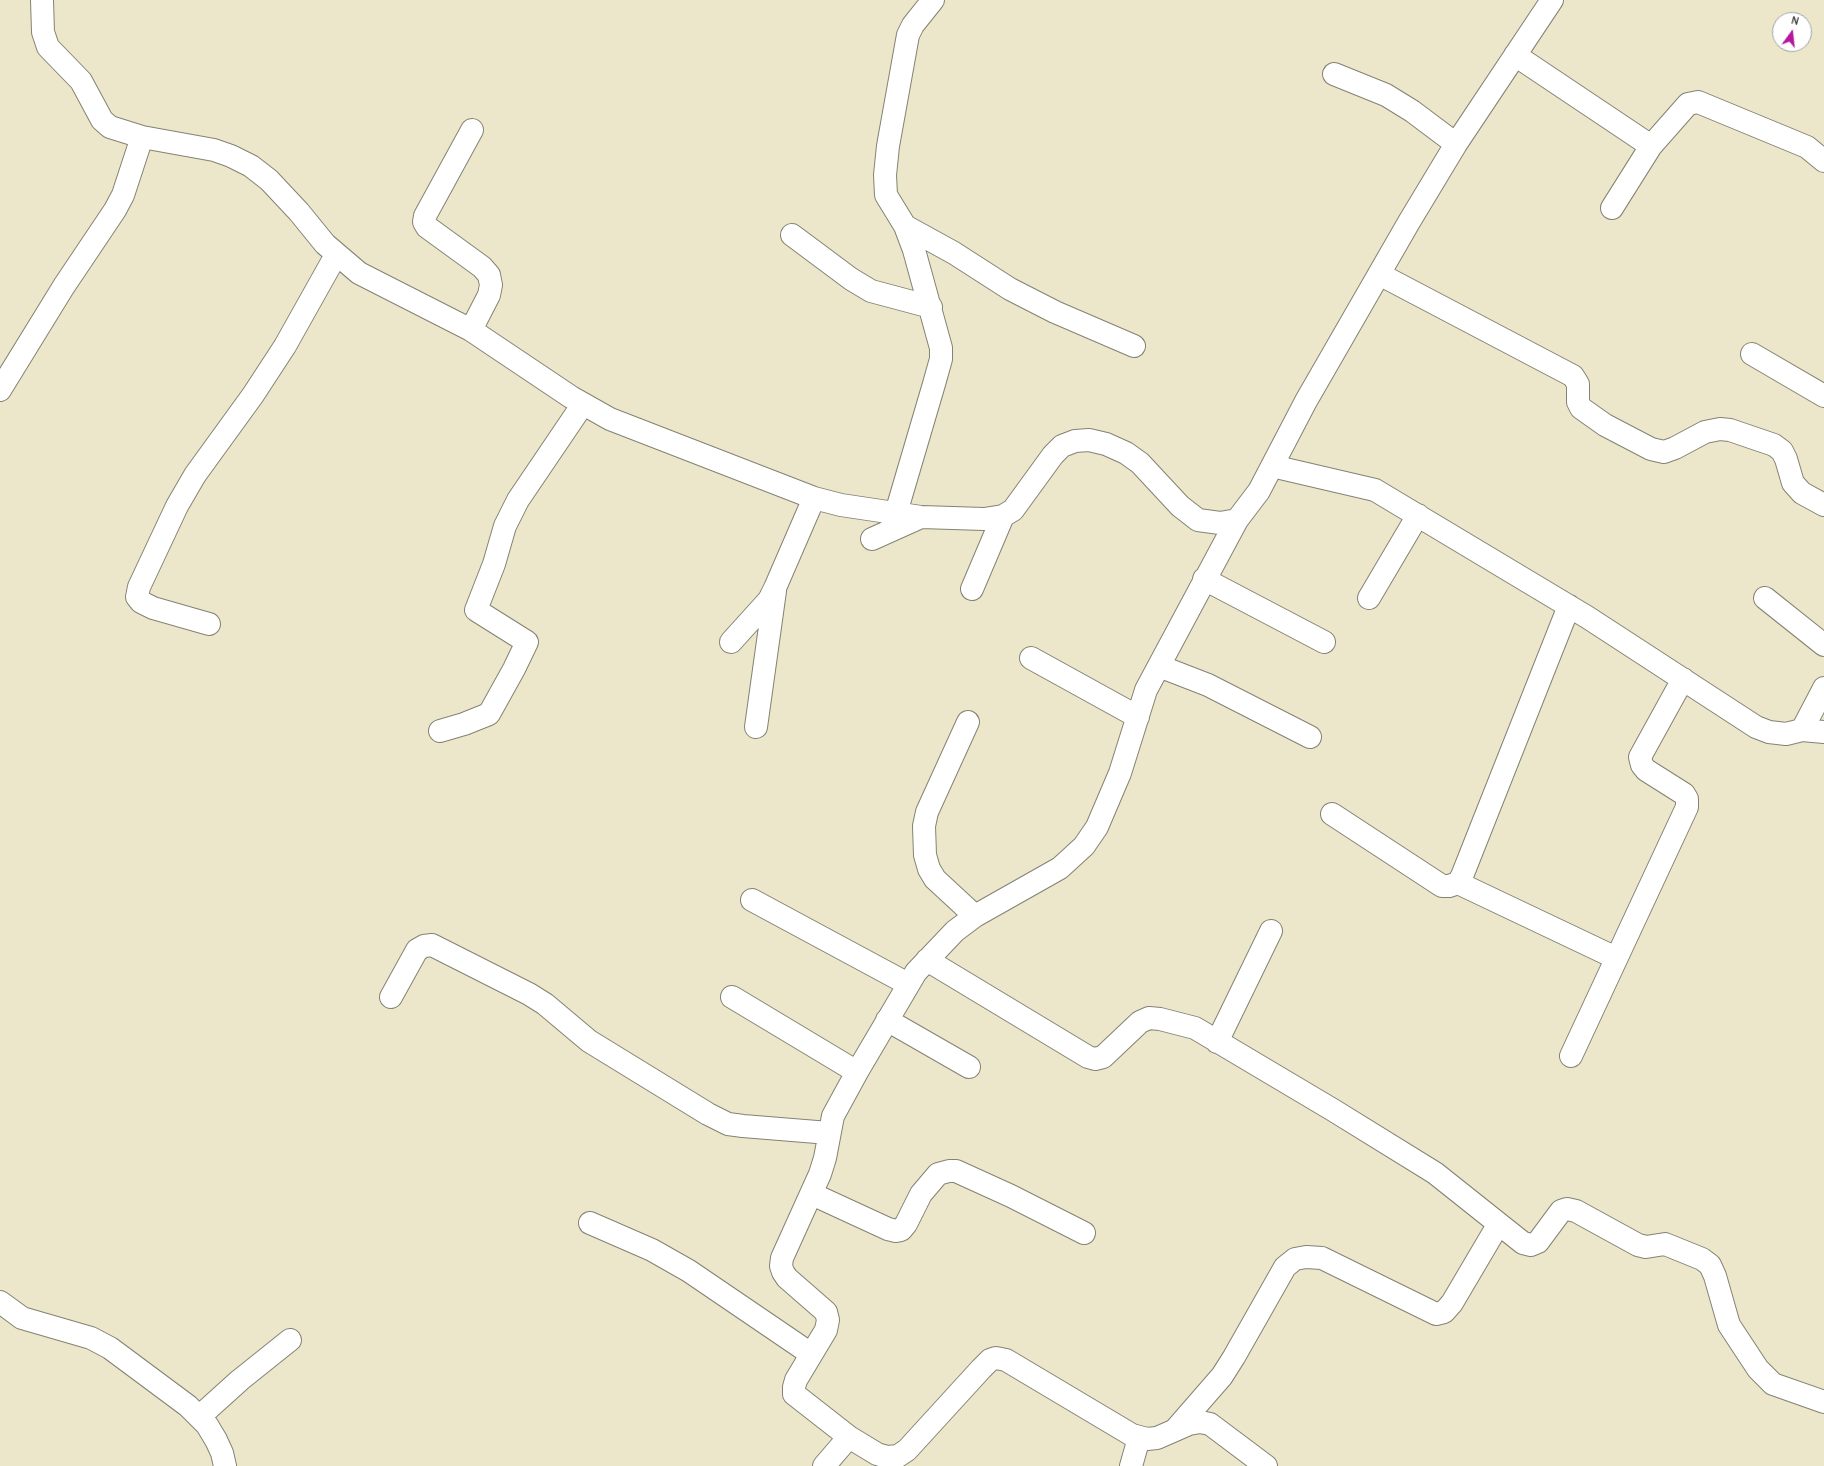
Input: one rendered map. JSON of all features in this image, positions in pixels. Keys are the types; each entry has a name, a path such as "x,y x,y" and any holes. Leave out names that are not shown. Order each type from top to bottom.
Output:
{"street":[{"path":"42,0 43,32 48,47 81,81 102,120 110,127 142,137 214,150 251,166 274,185 336,255 359,273 471,330 583,404 610,419 814,498 841,505 921,517 984,519 1003,516 1013,510 1053,455 1062,446 1075,441 1089,440 1106,444 1126,453 1140,463 1180,506 1198,520 1220,523 1237,520"},
{"path":"896,513 941,359 941,348 931,307 914,250 905,226 886,195 885,188 888,146 908,35 913,25 932,0"},
{"path":"1266,1466 1210,1424 1200,1422 1189,1424 1157,1438 1147,1440 1139,1438 1006,1360 996,1358 990,1360 981,1369 895,1461 878,1454 849,1437 794,1394 796,1380 826,1330 828,1320 826,1312 783,1272 781,1266 782,1258 812,1194 825,1158 833,1116 908,984 927,960 955,931 976,916 1060,868 1084,846 1097,827 1120,773 1146,690 1204,579 1237,520 1258,491 1306,401 1456,144 1552,0"},
{"path":"1515,55 1651,146"},
{"path":"1334,74 1386,95 1412,111 1456,144"},
{"path":"1612,208 1651,146 1688,104 1698,102 1807,147 1824,162"},
{"path":"471,330 489,295 491,285 489,275 482,266 427,227 424,222 425,216 472,130"},
{"path":"0,390 64,286 115,210 123,195 142,137"},
{"path":"905,226 954,253 1010,289 1055,312 1134,346"},
{"path":"792,235 851,279 871,291 931,307"},
{"path":"210,624 153,608 141,602 136,597 139,587 177,506 196,475 253,395 285,346 336,255"},
{"path":"1379,274 1573,376 1578,384 1578,402 1582,408 1605,425 1651,449 1664,452 1675,448 1705,432 1720,429 1730,430 1774,445 1782,451 1793,483 1802,493 1824,505"},
{"path":"1752,354 1824,396"},
{"path":"440,731 464,724 489,714 527,642 476,610 494,564 505,526 518,500 583,404"},
{"path":"1272,466 1374,490 1569,606 1763,730 1786,734 1802,730 1824,732"},
{"path":"731,642 769,600 814,498"},
{"path":"1369,598 1418,515"},
{"path":"972,589 1003,516"},
{"path":"872,539 921,517"},
{"path":"1204,579 1324,642"},
{"path":"756,727 775,588"},
{"path":"1765,598 1824,645"},
{"path":"1332,814 1442,886 1449,886 1458,883 1569,606"},
{"path":"1031,658 1138,716"},
{"path":"1159,666 1208,685 1310,737"},
{"path":"1571,1056 1686,807 1687,799 1684,794 1646,770 1642,765 1640,757 1683,679"},
{"path":"1802,730 1824,688"},
{"path":"968,722 927,812 924,826 924,840 928,869 935,879 976,916"},
{"path":"1458,883 1616,958"},
{"path":"752,900 908,984"},
{"path":"1217,1042 1271,931"},
{"path":"391,997 417,950 424,946 432,945 529,994 545,1004 589,1041 708,1114 728,1124 829,1133"},
{"path":"927,960 1088,1057 1095,1059 1103,1058 1140,1022 1149,1018 1160,1019 1195,1028 1435,1173 1523,1243 1531,1246 1538,1242 1561,1211 1567,1209 1576,1211 1638,1245 1646,1247 1665,1244 1702,1259 1710,1265 1715,1276 1729,1325 1758,1370 1773,1384 1824,1402"},
{"path":"732,997 857,1072"},
{"path":"887,1020 969,1067"},
{"path":"812,1194 888,1229 896,1231 901,1230 906,1224 921,1194 938,1174 949,1170 956,1171 1011,1196 1084,1233"},
{"path":"590,1223 652,1250 689,1271 811,1354"},
{"path":"1175,1430 1222,1376 1285,1267 1295,1259 1306,1257 1322,1258 1436,1314 1444,1312 1452,1303 1498,1224"},
{"path":"0,1302 22,1318 90,1338 110,1348 188,1406 207,1425 222,1453 225,1466"},
{"path":"199,1417 240,1380 290,1340"},
{"path":"824,1466 849,1437"},
{"path":"1131,1466 1139,1438"}]}
